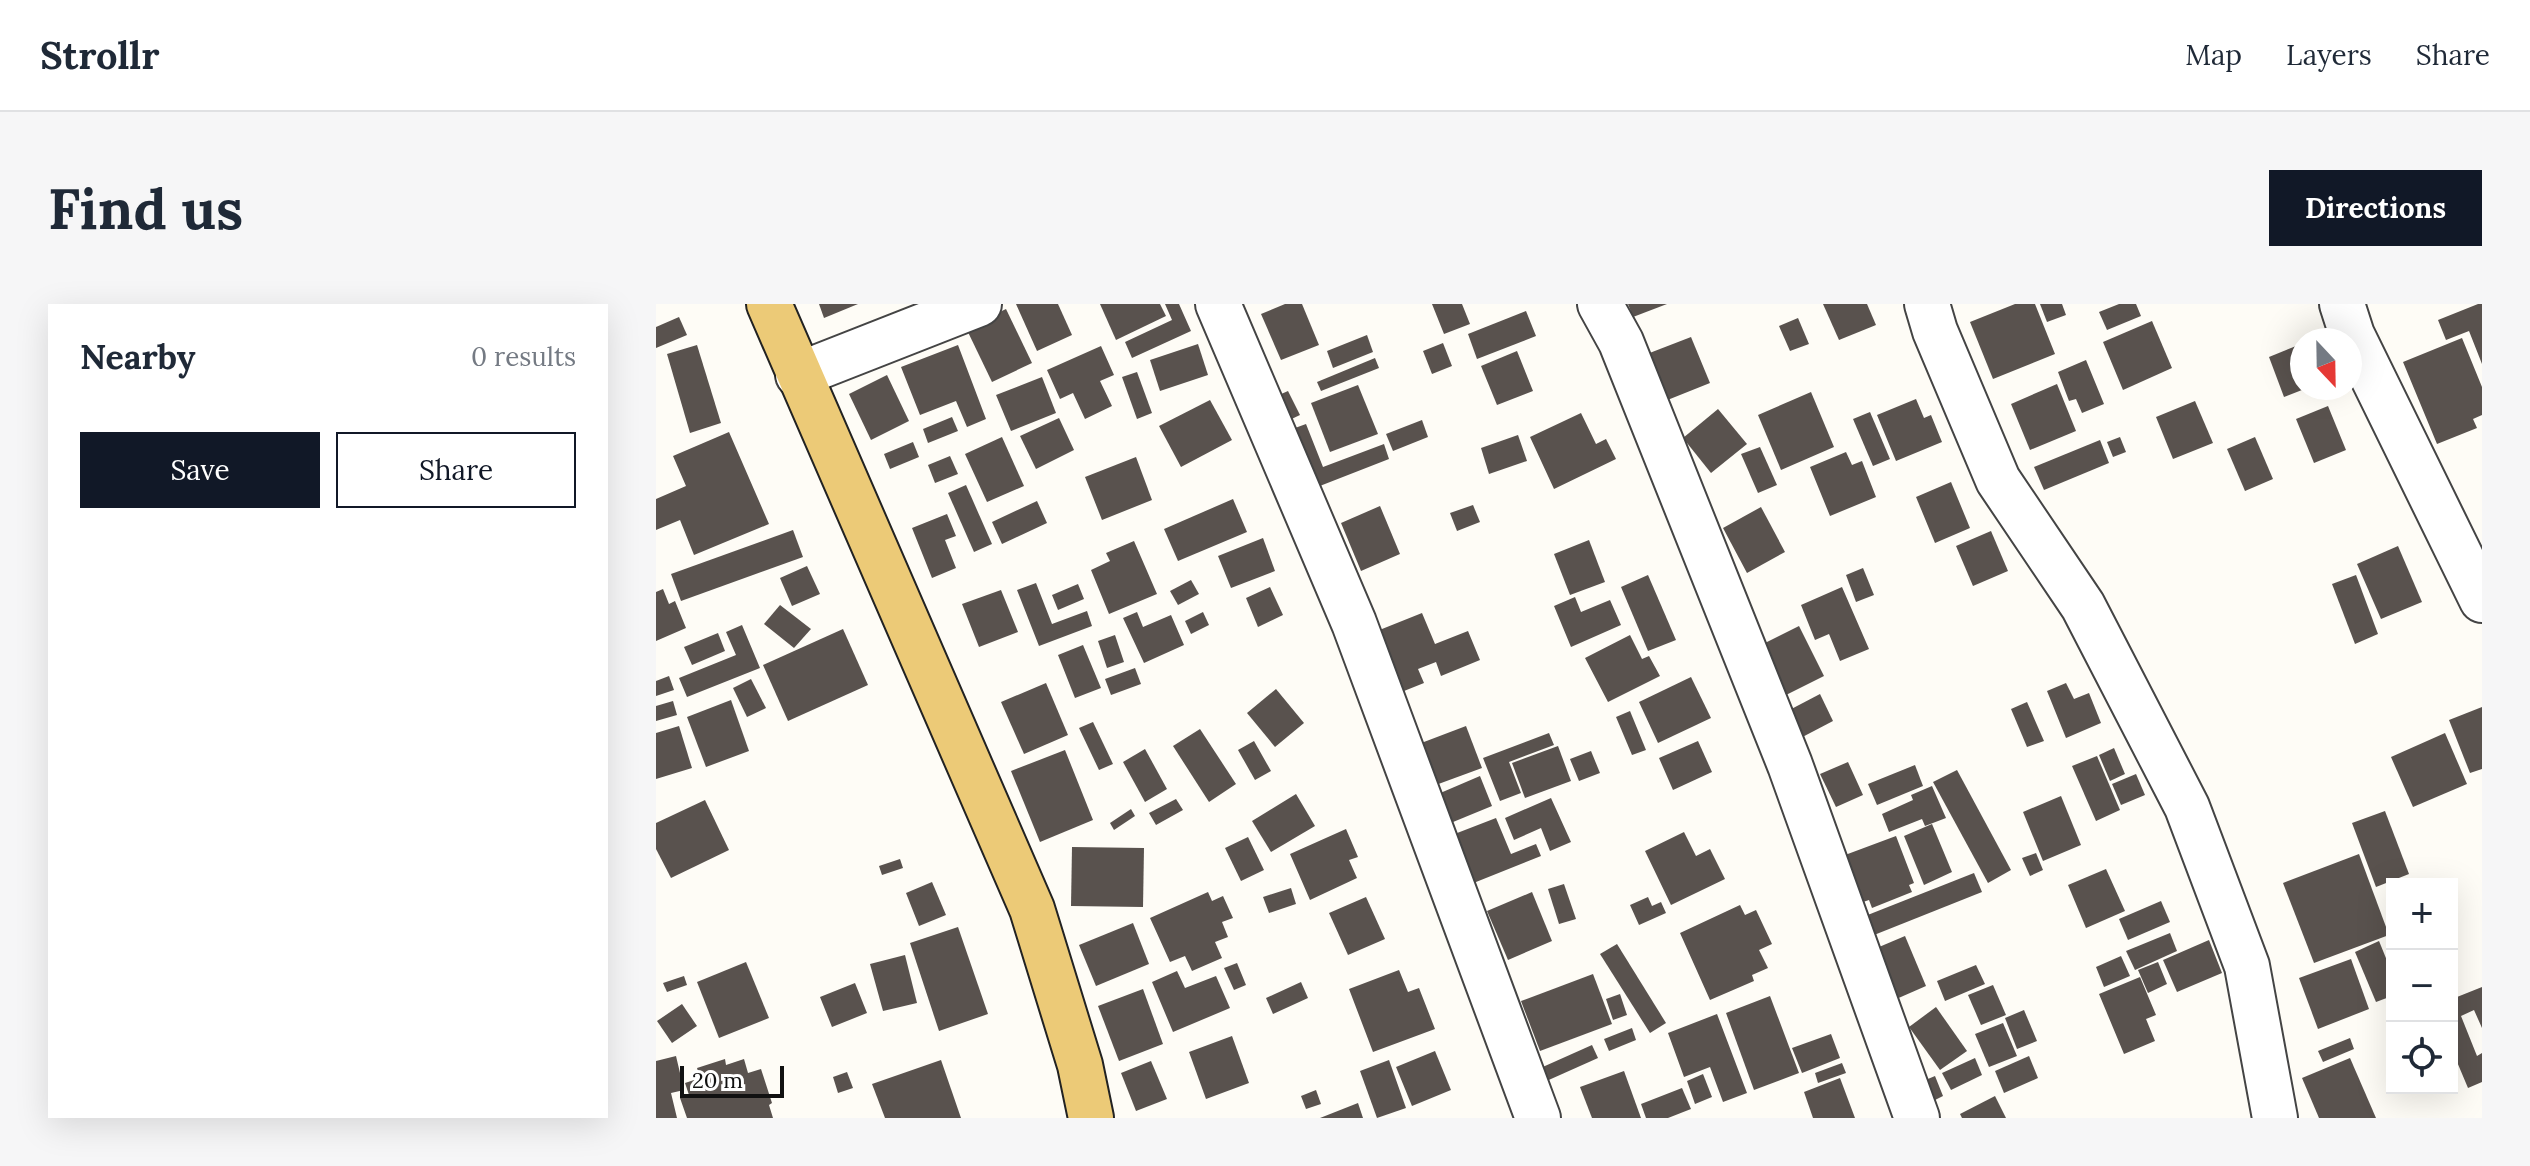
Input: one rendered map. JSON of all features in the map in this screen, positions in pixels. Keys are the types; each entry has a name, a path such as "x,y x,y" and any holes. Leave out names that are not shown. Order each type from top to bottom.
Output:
{"main road":[{"path":"769,304 1032,909 1080,1065 1091,1118"}],"street":[{"path":"798,375 979,304"},
{"path":"1218,304 1354,623 1538,1118"},
{"path":"1600,304 1621,342 1790,765 1917,1118"},
{"path":"1927,304 1935,331 1998,480 2083,606 2187,807 2247,966 2275,1118"},
{"path":"2342,304 2352,335 2482,600"}],"building":[{"path":"819,304 858,304 824,318"},
{"path":"1016,304 1058,304 1072,335 1037,351"},
{"path":"1100,304 1160,304 1166,316 1116,340"},
{"path":"1165,304 1179,304 1191,331 1132,358 1125,342 1172,320"},
{"path":"1285,304 1302,304 1319,345 1281,360 1261,314"},
{"path":"1432,304 1462,304 1470,324 1444,334"},
{"path":"1628,304 1667,304 1633,317"},
{"path":"1823,304 1867,304 1876,325 1839,340"},
{"path":"2015,304 2035,304 2055,354 1993,379 1970,322"},
{"path":"2040,304 2062,304 2066,315 2047,322"},
{"path":"2119,304 2136,304 2141,316 2107,330 2099,312"},
{"path":"2482,304 2482,364 2469,331 2446,340 2438,320"},
{"path":"1006,309 1032,363 992,382 966,328"},
{"path":"1526,311 1536,336 1477,359 1468,334"},
{"path":"679,317 687,335 656,348 656,327"},
{"path":"1798,318 1809,344 1790,351 1779,326"},
{"path":"2152,321 2172,368 2123,390 2103,342"},
{"path":"1367,335 1373,352 1333,368 1327,351"},
{"path":"1691,337 1710,383 1665,401 1647,354"},
{"path":"2462,338 2482,387 2482,415 2473,419 2477,428 2437,444 2403,362"},
{"path":"1443,343 1452,366 1432,374 1423,351"},
{"path":"1198,344 1208,375 1160,391 1150,360"},
{"path":"697,345 721,423 690,433 667,354"},
{"path":"958,345 986,419 967,427 956,401 920,415 901,367"},
{"path":"1101,346 1114,375 1100,381 1112,406 1085,419 1073,393 1060,399 1047,370"},
{"path":"2290,348 2290,395 2284,397 2269,357"},
{"path":"1517,351 1533,391 1497,405 1481,366"},
{"path":"1375,358 1379,368 1321,391 1317,382"},
{"path":"2086,360 2104,404 2082,413 2076,399 2069,401 2058,372"},
{"path":"1137,372 1152,413 1137,419 1122,377"},
{"path":"887,375 909,421 871,440 849,394"},
{"path":"1042,377 1056,413 1011,431 996,395"},
{"path":"2057,384 2076,431 2030,450 2011,404"},
{"path":"1358,385 1378,434 1330,452 1311,403"},
{"path":"1288,391 1300,415 1281,424 1270,399"},
{"path":"1811,392 1834,447 1781,470 1758,415"},
{"path":"1916,399 1924,418 1931,415 1942,442 1896,461 1877,415"},
{"path":"1210,400 1232,440 1181,467 1159,426"},
{"path":"2195,401 2213,443 2173,459 2156,417"},
{"path":"2328,406 2346,450 2314,463 2296,419"},
{"path":"1718,409 1747,444 1711,473 1683,438"},
{"path":"1870,412 1890,459 1873,466 1853,419"},
{"path":"1581,413 1596,444 1606,439 1616,459 1554,489 1530,437"},
{"path":"952,417 958,431 928,443 923,429"},
{"path":"1059,418 1074,450 1036,469 1020,436"},
{"path":"1422,420 1428,437 1393,451 1386,434"},
{"path":"1306,424 1323,467 1384,444 1389,459 1307,491 1284,432"},
{"path":"729,432 769,524 694,555 680,520 656,530 656,499 686,486 673,456"},
{"path":"1518,435 1527,461 1489,474 1481,448"},
{"path":"1002,437 1024,486 987,502 965,454"},
{"path":"2120,437 2126,452 2113,457 2107,442"},
{"path":"2255,437 2273,479 2245,491 2227,449"},
{"path":"2100,440 2109,463 2044,490 2034,467"},
{"path":"913,442 919,457 890,469 884,454"},
{"path":"1760,447 1777,485 1758,493 1741,454"},
{"path":"1846,452 1852,465 1862,461 1876,497 1830,516 1810,467"},
{"path":"950,456 958,474 935,483 928,465"},
{"path":"1136,457 1152,500 1102,520 1085,477"},
{"path":"1951,482 1970,528 1935,543 1916,497"},
{"path":"966,485 992,544 974,552 948,493"},
{"path":"1233,499 1247,532 1178,561 1164,529"},
{"path":"1037,501 1047,523 1002,544 992,522"},
{"path":"1473,505 1480,522 1457,531 1450,513"},
{"path":"1380,506 1400,554 1361,571 1341,523"},
{"path":"1761,507 1785,552 1747,573 1723,528"},
{"path":"947,514 956,536 945,540 956,568 932,578 912,528"},
{"path":"793,530 803,557 681,601 671,574"},
{"path":"1991,531 2008,571 1973,586 1956,546"},
{"path":"1263,538 1275,571 1231,588 1218,556"},
{"path":"1589,540 1605,582 1570,595 1554,554"},
{"path":"1134,541 1157,594 1109,614 1091,570 1110,561 1106,553"},
{"path":"2398,546 2422,602 2381,619 2357,564"},
{"path":"807,566 820,594 792,606 780,578"},
{"path":"1863,568 1874,595 1856,602 1846,575"},
{"path":"1648,575 1676,640 1648,651 1621,587"},
{"path":"2356,575 2378,634 2355,644 2332,584"},
{"path":"1191,580 1199,594 1178,605 1170,591"},
{"path":"1036,583 1052,624 1087,611 1092,626 1039,646 1017,590"},
{"path":"1078,584 1084,599 1058,610 1052,595"},
{"path":"1270,587 1283,615 1258,627 1246,598"},
{"path":"1842,587 1869,649 1840,661 1829,634 1815,640 1801,605"},
{"path":"663,589 669,604 675,601 686,628 656,641 656,592"},
{"path":"1001,590 1018,632 979,647 962,604"},
{"path":"1575,597 1581,612 1610,600 1621,625 1571,647 1554,606"},
{"path":"780,605 811,629 794,648 764,624"},
{"path":"1137,612 1143,627 1171,615 1184,645 1144,663 1123,618"},
{"path":"1203,612 1209,625 1191,634 1185,621"},
{"path":"1422,613 1435,644 1468,631 1480,660 1441,676 1436,662 1418,669 1424,683 1389,697 1377,631"},
{"path":"742,625 760,668 687,697 679,678 736,655 726,632"},
{"path":"1799,626 1824,676 1780,698 1755,648"},
{"path":"843,629 868,685 788,721 763,665"},
{"path":"718,633 725,651 692,665 684,647"},
{"path":"1115,635 1124,662 1107,668 1098,641"},
{"path":"1630,635 1642,659 1649,656 1660,676 1608,702 1585,658"},
{"path":"1083,645 1101,688 1075,698 1058,655"},
{"path":"1135,668 1141,684 1111,695 1105,679"},
{"path":"669,676 674,690 656,696 656,681"},
{"path":"1691,677 1711,718 1658,743 1639,702"},
{"path":"751,679 766,708 747,717 733,688"},
{"path":"1046,683 1068,735 1024,754 1001,702"},
{"path":"2066,683 2074,699 2089,693 2101,723 2066,738 2047,691"},
{"path":"1276,689 1304,723 1275,747 1247,713"},
{"path":"1820,694 1833,721 1791,743 1778,716"},
{"path":"731,700 749,751 706,767 687,717"},
{"path":"673,701 677,715 656,721 656,706"},
{"path":"2027,702 2044,741 2027,747 2011,709"},
{"path":"2482,707 2482,769 2470,773 2449,720"},
{"path":"1630,711 1646,750 1632,755 1616,717"},
{"path":"1093,722 1113,764 1099,770 1079,728"},
{"path":"679,726 692,768 656,779 656,733"},
{"path":"1466,726 1482,768 1433,786 1416,745"},
{"path":"1200,729 1236,784 1209,802 1173,746"},
{"path":"1549,733 1554,745 1509,762 1521,793 1500,801 1483,758"},
{"path":"2445,733 2467,784 2413,807 2391,757"},
{"path":"1254,741 1271,771 1255,780 1238,750"},
{"path":"1698,741 1712,772 1673,790 1659,758"},
{"path":"1558,746 1571,781 1525,798 1512,763"},
{"path":"2114,748 2125,774 2110,781 2099,755"},
{"path":"1145,749 1167,789 1145,802 1123,762"},
{"path":"1065,750 1093,820 1040,842 1011,771"},
{"path":"1591,751 1600,773 1579,781 1570,759"},
{"path":"2097,756 2120,810 2096,821 2072,766"},
{"path":"1848,762 1863,795 1836,807 1820,774"},
{"path":"1915,765 1923,786 1877,805 1868,784"},
{"path":"1957,770 2011,870 1988,883 1933,782"},
{"path":"2136,774 2145,795 2121,805 2112,784"},
{"path":"1480,776 1492,806 1436,829 1424,800"},
{"path":"1932,786 1946,818 1925,826 1922,819 1889,832 1882,814 1913,800 1911,795"},
{"path":"1296,794 1315,826 1271,852 1252,821"},
{"path":"2061,796 2081,845 2043,861 2023,812"},
{"path":"1551,798 1571,842 1550,851 1541,828 1514,840 1505,818"},
{"path":"1176,799 1183,810 1156,825 1149,813"},
{"path":"705,800 729,850 671,878 656,849 656,823"},
{"path":"1131,809 1135,816 1114,830 1110,823"},
{"path":"2385,811 2409,874 2386,878 2386,883 2376,887 2352,823"},
{"path":"1496,818 1511,854 1536,844 1541,856 1471,884 1452,835"},
{"path":"1932,824 1952,872 1924,885 1904,836"},
{"path":"1346,829 1358,857 1349,860 1357,878 1310,900 1290,854"},
{"path":"1684,832 1696,856 1710,849 1725,879 1671,905 1645,851"},
{"path":"1896,836 1914,883 1909,885 1912,892 1872,908 1869,900 1854,905 1837,858"},
{"path":"1248,837 1264,870 1241,881 1225,848"},
{"path":"1072,847 1144,848 1143,907 1071,906"},
{"path":"2036,853 2043,870 2030,876 2022,858"},
{"path":"2359,854 2386,927 2386,936 2314,963 2283,883"},
{"path":"900,859 903,868 882,875 879,866"},
{"path":"2106,869 2125,911 2086,928 2068,885"},
{"path":"1974,873 1982,892 1864,939 1855,920"},
{"path":"932,882 946,915 919,926 906,893"},
{"path":"1564,884 1576,919 1559,924 1548,889"},
{"path":"1291,888 1296,904 1269,913 1263,897"},
{"path":"1208,892 1212,901 1223,896 1233,918 1222,922 1228,937 1215,942 1222,958 1192,971 1185,956 1170,962 1150,918"},
{"path":"1532,892 1552,941 1508,960 1487,911"},
{"path":"1366,897 1385,939 1348,955 1329,913"},
{"path":"1648,897 1652,906 1661,902 1666,913 1639,925 1630,905"},
{"path":"2161,901 2170,922 2128,940 2119,919"},
{"path":"1740,905 1745,915 1756,910 1772,944 1759,950 1768,968 1752,975 1754,981 1710,1000 1680,933"},
{"path":"1133,923 1149,964 1096,986 1079,945"},
{"path":"958,927 988,1014 939,1031 910,943"},
{"path":"2170,933 2177,951 2135,970 2126,951"},
{"path":"1905,936 1926,986 1894,1000 1872,950"},
{"path":"2209,940 2222,973 2177,992 2163,960"},
{"path":"2379,941 2386,958 2386,998 2376,1002 2355,952"},
{"path":"1617,944 1666,1023 1650,1033 1600,954"},
{"path":"905,955 917,1003 883,1011 870,964"},
{"path":"2121,956 2130,976 2104,987 2096,967"},
{"path":"2351,959 2369,1009 2318,1029 2299,978"},
{"path":"746,962 769,1018 719,1038 697,982"},
{"path":"2158,962 2167,984 2148,993 2138,970"},
{"path":"1237,963 1246,985 1234,990 1224,968"},
{"path":"1976,965 1985,984 1945,1001 1937,981"},
{"path":"1399,970 1408,992 1419,988 1435,1029 1373,1052 1349,989"},
{"path":"1177,971 1185,988 1216,976 1230,1008 1173,1032 1152,982"},
{"path":"1593,974 1612,1024 1540,1051 1521,1001"},
{"path":"684,976 687,985 667,992 663,983"},
{"path":"2140,977 2156,1015 2146,1019 2155,1041 2124,1054 2099,994"},
{"path":"1301,982 1308,998 1273,1014 1266,998"},
{"path":"855,983 867,1013 832,1027 820,997"},
{"path":"1993,985 2006,1015 1981,1025 1968,995"},
{"path":"2482,987 2482,1028 2474,1010 2461,1016 2477,1056 2482,1053 2482,1082 2468,1088 2458,1064 2458,997"},
{"path":"1143,989 1163,1044 1119,1061 1098,1006"},
{"path":"1620,994 1627,1015 1613,1020 1606,999"},
{"path":"1770,996 1799,1073 1754,1090 1726,1013"},
{"path":"682,1004 697,1026 672,1043 657,1021"},
{"path":"1936,1007 1967,1051 1940,1070 1909,1027"},
{"path":"2024,1010 2037,1041 2017,1049 2005,1018"},
{"path":"1717,1014 1747,1093 1723,1102 1710,1067 1684,1077 1668,1033"},
{"path":"2003,1023 2017,1056 1989,1067 1975,1034"},
{"path":"1632,1028 1636,1040 1609,1051 1604,1039"},
{"path":"1831,1034 1840,1058 1802,1073 1792,1048"},
{"path":"1232,1036 1249,1083 1206,1099 1189,1052"},
{"path":"2350,1038 2354,1049 2323,1062 2318,1051"},
{"path":"1592,1045 1598,1058 1542,1083 1536,1070"},
{"path":"1435,1051 1451,1090 1412,1106 1396,1067"},
{"path":"676,1056 684,1090 671,1093 677,1118 656,1118 656,1061"},
{"path":"2029,1056 2038,1078 2004,1093 1995,1071"},
{"path":"1975,1058 1982,1075 1951,1090 1942,1073"},
{"path":"2350,1058 2376,1118 2319,1118 2302,1078"},
{"path":"725,1059 726,1065 744,1059 748,1073 761,1069 772,1103 769,1105 773,1118 687,1118 680,1098 689,1095 685,1083 700,1078 697,1068"},
{"path":"941,1060 961,1118 885,1118 872,1084"},
{"path":"1389,1060 1406,1108 1377,1118 1360,1071"},
{"path":"1151,1061 1167,1099 1136,1111 1121,1073"},
{"path":"1842,1063 1846,1073 1818,1083 1815,1073"},
{"path":"1624,1071 1641,1118 1592,1118 1580,1087"},
{"path":"847,1072 853,1088 838,1093 833,1077"},
{"path":"1703,1074 1712,1097 1695,1104 1687,1081"},
{"path":"1935,1076 1943,1096 1925,1105 1916,1084"},
{"path":"1840,1078 1855,1118 1813,1118 1804,1092"},
{"path":"1682,1088 1691,1109 1668,1118 1646,1118 1641,1104"},
{"path":"1316,1090 1321,1104 1306,1109 1301,1096"},
{"path":"1995,1096 2006,1118 1962,1118 1960,1114"},
{"path":"1358,1103 1363,1118 1320,1118"}]}
